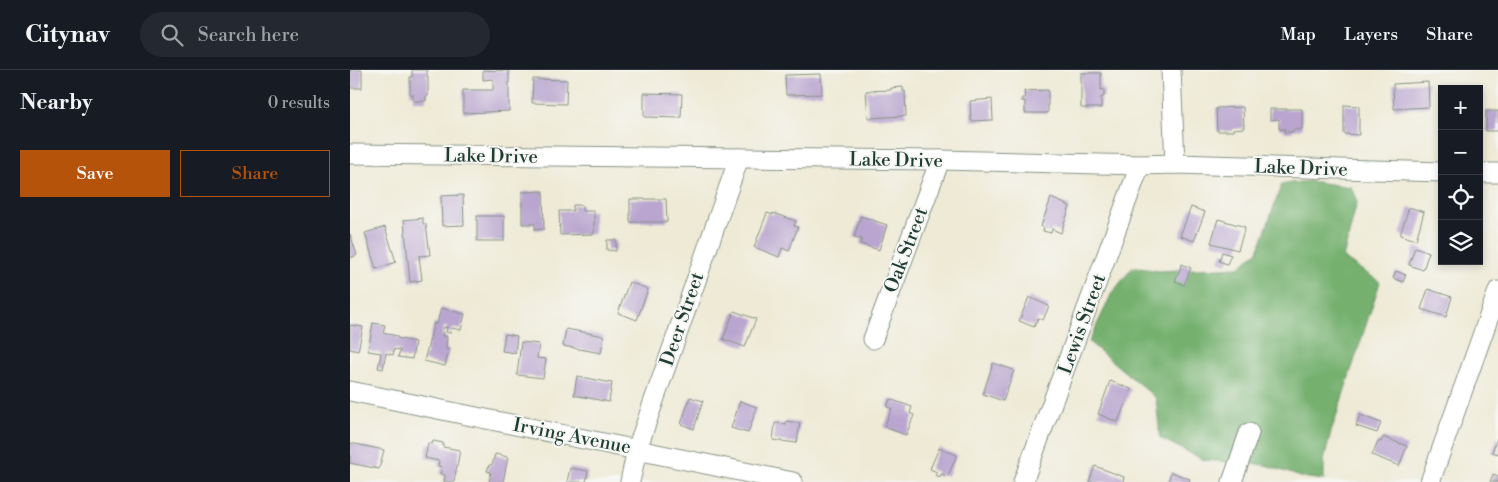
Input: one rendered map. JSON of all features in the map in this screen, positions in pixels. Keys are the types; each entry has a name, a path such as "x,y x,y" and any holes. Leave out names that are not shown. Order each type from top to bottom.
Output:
{"street":[{"path":"1171,70 1175,164"},
{"name":"Lake Drive","path":"350,154 940,160 1140,165 1175,164 1438,172"},
{"name":"Deer Street","path":"630,482 637,449 739,158"},
{"name":"Oak Street","path":"873,339 940,160"},
{"name":"Lewis Street","path":"1023,482 1140,165"},
{"path":"1483,173 1498,173"},
{"path":"1430,482 1498,291"},
{"name":"Irving Avenue","path":"350,391 793,482"},
{"path":"1232,482 1249,433"}],"green space":[{"path":"1309,181 1351,187 1357,202 1343,258 1380,282 1331,432 1324,460 1324,480 1301,477 1265,465 1204,460 1160,438 1156,398 1089,342 1112,293 1133,267 1159,271 1239,267 1258,251 1282,184"}],"building":[{"path":"350,70 362,70 362,88 350,88"},
{"path":"412,70 427,70 428,96 426,96 426,101 413,101 413,94 410,95"},
{"path":"483,70 509,71 509,111 463,113 463,90 493,90 493,79 483,80"},
{"path":"1081,73 1101,73 1101,90 1104,89 1104,97 1101,97 1101,108 1081,108"},
{"path":"821,74 822,94 786,95 785,75"},
{"path":"533,79 567,80 566,104 532,103"},
{"path":"1428,82 1429,107 1394,109 1393,84"},
{"path":"903,87 903,91 905,91 906,116 868,118 866,91 891,90 891,88"},
{"path":"1048,90 1048,113 1025,113 1025,101 1022,101 1022,98 1025,98 1024,91"},
{"path":"644,93 682,94 681,118 644,117"},
{"path":"992,99 993,120 971,121 970,101"},
{"path":"1344,105 1359,106 1359,135 1344,134"},
{"path":"1243,107 1244,128 1233,129 1233,131 1217,131 1216,108"},
{"path":"1270,109 1302,109 1302,129 1284,132 1285,129 1279,129 1279,119 1270,120"},
{"path":"1486,111 1498,111 1498,131 1486,131"},
{"path":"543,191 544,229 535,230 535,224 522,224 522,192"},
{"path":"463,195 464,225 442,226 441,196"},
{"path":"1051,198 1070,206 1061,233 1052,229 1051,233 1043,231 1044,228 1041,226"},
{"path":"630,199 666,199 667,222 630,222"},
{"path":"573,205 582,205 582,211 594,211 594,234 560,235 559,211 573,211"},
{"path":"1191,207 1205,212 1194,241 1180,236"},
{"path":"1409,207 1424,212 1416,240 1400,235"},
{"path":"767,213 773,215 773,213 796,221 794,226 798,227 789,251 782,248 779,257 754,247"},
{"path":"477,216 504,216 504,241 477,241"},
{"path":"861,216 887,225 879,250 860,244 862,239 854,237"},
{"path":"423,218 423,224 426,224 430,255 419,256 422,280 410,282 404,220"},
{"path":"1218,219 1245,227 1238,250 1211,243"},
{"path":"385,227 396,262 376,269 365,233"},
{"path":"350,234 357,255 350,258"},
{"path":"607,240 616,240 616,251 607,250"},
{"path":"1415,247 1429,252 1423,270 1409,265"},
{"path":"1222,252 1231,255 1227,264 1219,261"},
{"path":"1182,264 1191,268 1184,285 1175,281"},
{"path":"1396,271 1406,275 1403,282 1393,278"},
{"path":"629,282 648,289 637,320 618,313"},
{"path":"1428,289 1452,297 1446,317 1421,309"},
{"path":"1029,297 1049,306 1043,320 1038,318 1034,327 1019,321"},
{"path":"441,308 465,314 461,330 452,328 451,333 446,332 447,327 444,327 442,336 447,337 446,349 449,350 445,366 424,361 434,323 437,324"},
{"path":"734,311 756,319 745,347 723,339"},
{"path":"373,323 385,325 383,333 415,342 412,359 398,357 400,350 394,349 393,355 386,353 383,369 378,368 381,353 368,351"},
{"path":"350,325 363,327 358,351 350,349"},
{"path":"566,329 604,336 601,353 563,346"},
{"path":"505,334 517,336 515,353 502,351"},
{"path":"521,342 539,344 537,358 546,359 543,378 517,375"},
{"path":"993,363 1014,370 1003,401 983,394"},
{"path":"577,376 612,383 609,402 574,395"},
{"path":"1110,381 1131,389 1118,422 1098,414"},
{"path":"690,397 703,401 694,429 681,424"},
{"path":"890,399 912,407 910,413 914,415 906,435 884,427 892,409 887,407"},
{"path":"740,401 757,407 748,433 731,428"},
{"path":"1360,415 1381,423 1377,433 1356,426"},
{"path":"786,421 800,423 797,443 773,440 775,423 786,424"},
{"path":"1498,436 1498,454 1492,452"},
{"path":"1383,437 1407,446 1399,466 1372,455 1378,441 1381,442"},
{"path":"433,441 443,443 443,447 460,450 454,482 444,482 445,475 440,474 442,467 438,466 439,461 425,458 428,443 432,444"},
{"path":"350,443 384,450 379,469 350,463"},
{"path":"939,448 957,455 948,476 941,474 940,477 935,475 937,472 930,469"},
{"path":"495,454 508,457 503,482 489,482 491,472 487,471 489,465 492,465"},
{"path":"1095,466 1124,477 1123,482 1089,482"},
{"path":"570,468 588,471 586,482 567,482"},
{"path":"1171,472 1190,479 1189,482 1168,482"},
{"path":"1493,474 1498,476 1498,482 1490,482"}]}
